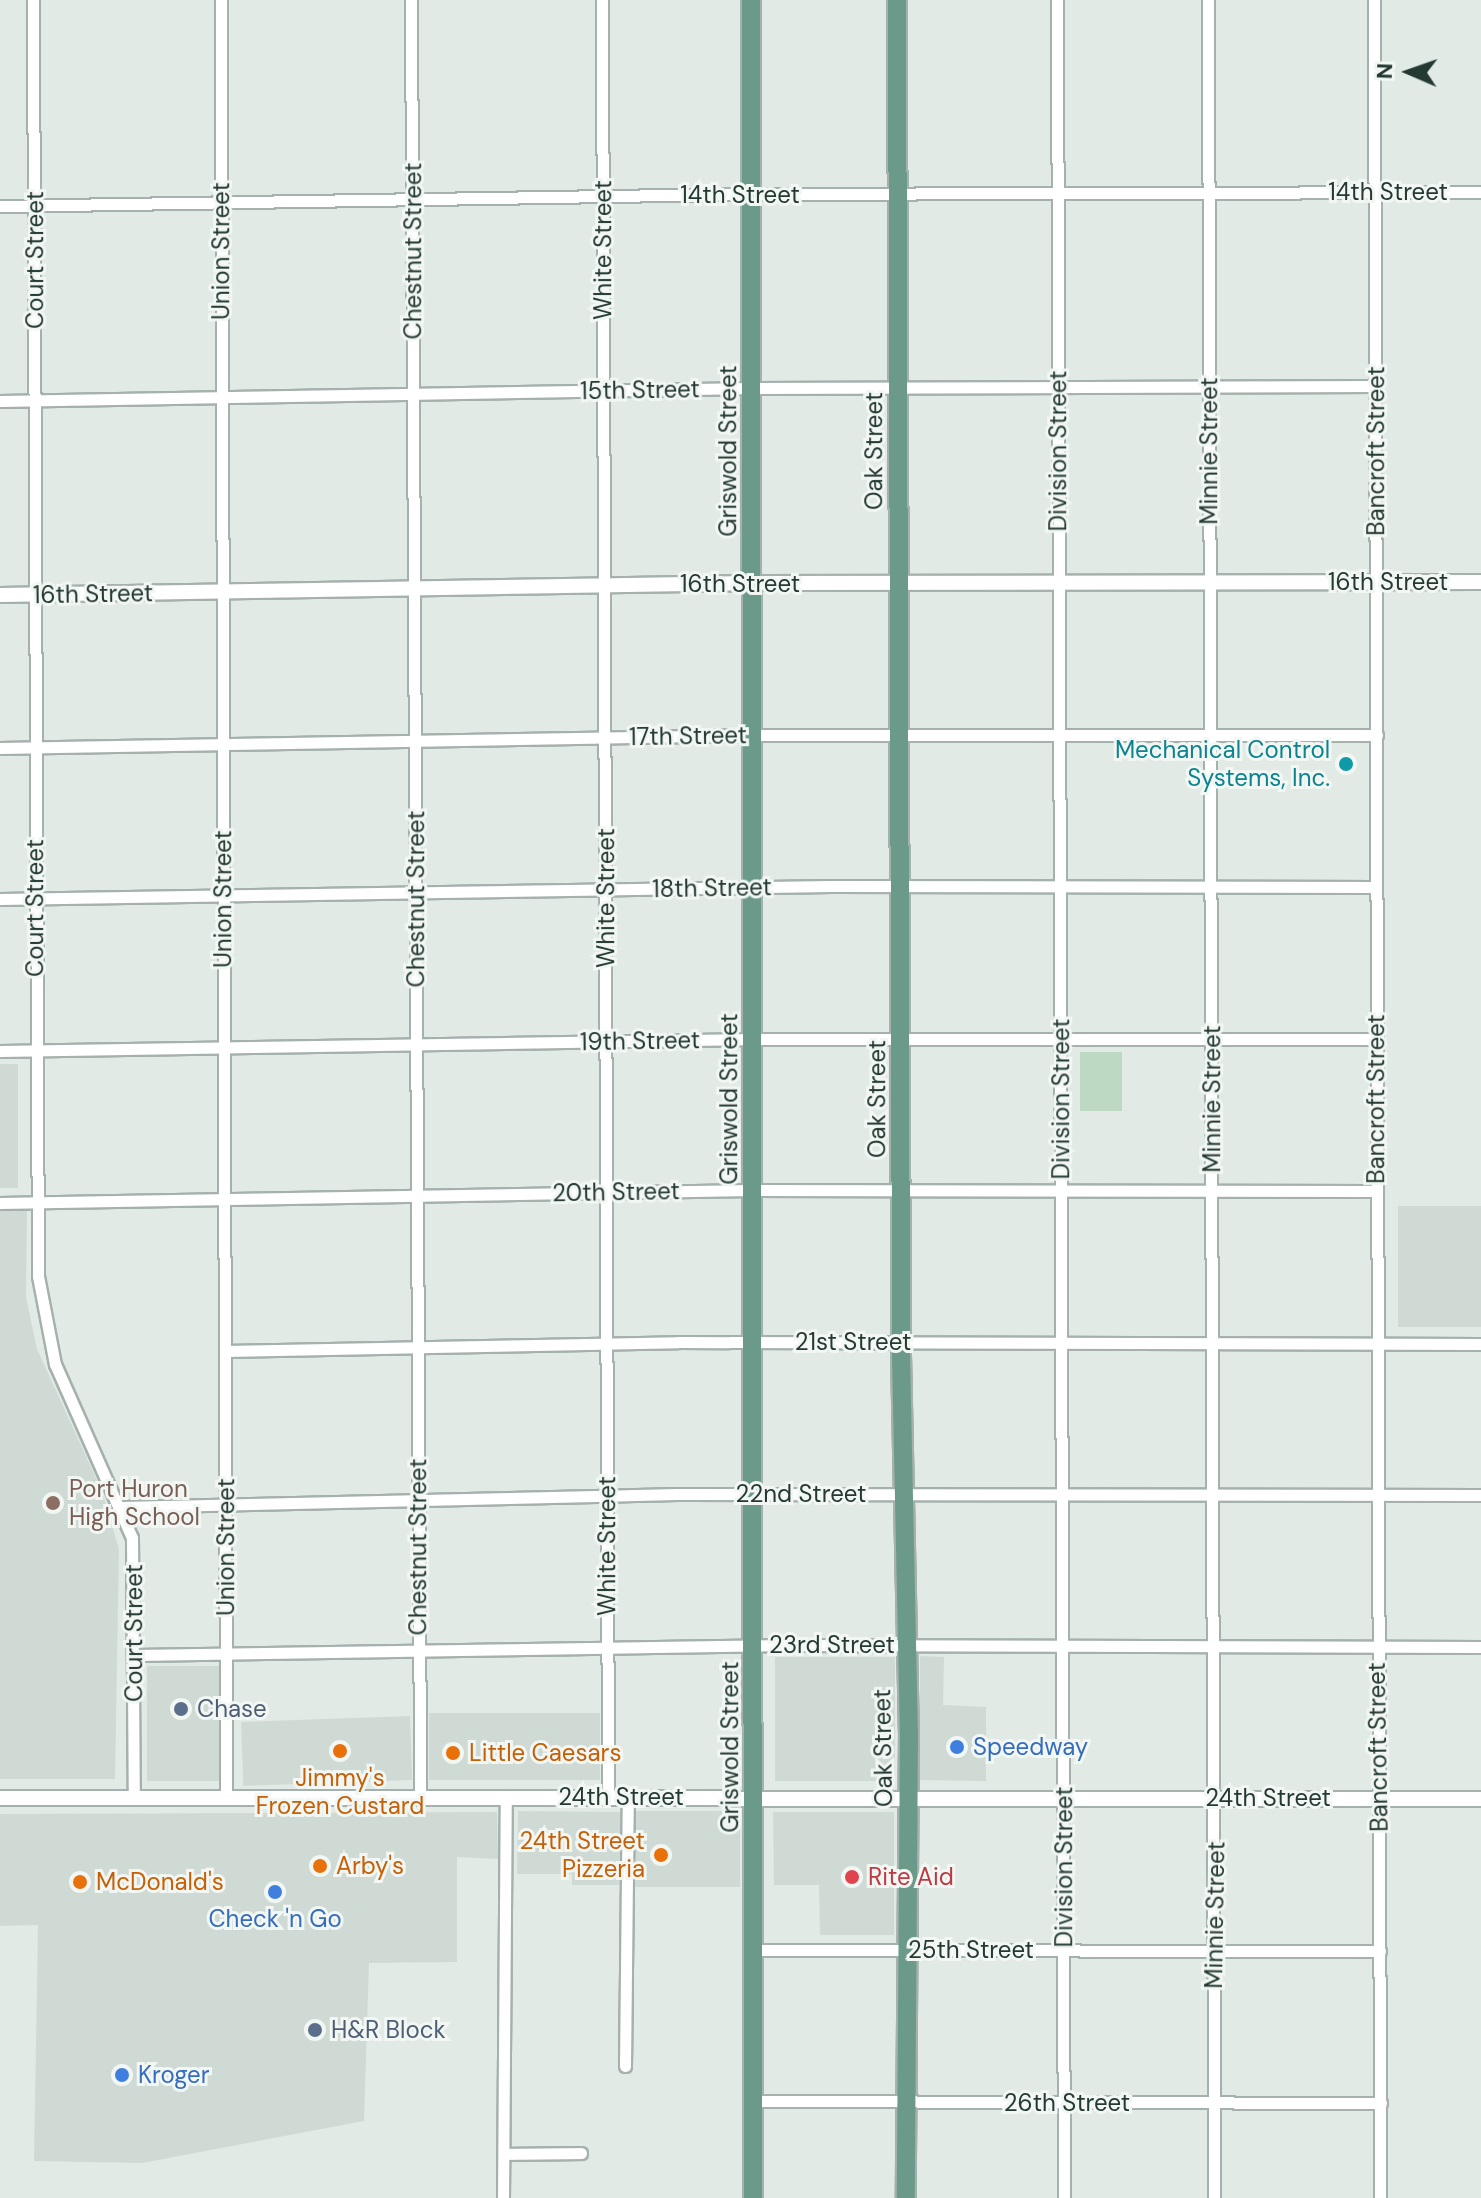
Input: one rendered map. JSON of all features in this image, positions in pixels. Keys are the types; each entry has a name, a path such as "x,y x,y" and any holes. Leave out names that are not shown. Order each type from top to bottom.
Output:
{"main road":[{"name":"Griswold Street","path":"751,0 753,2198"},
{"name":"Oak Street","path":"897,0 901,1342 903,1645 908,1797 906,2198"}],"street":[{"name":"Court Street","path":"33,0 38,1276 49,1343 122,1507 135,1560 134,1797"},
{"name":"Union Street","path":"221,0 226,1797"},
{"name":"Chestnut Street","path":"411,0 420,1797"},
{"name":"White Street","path":"602,0 608,1797"},
{"name":"Division Street","path":"1057,0 1064,2198"},
{"name":"Minnie Street","path":"1208,0 1216,1799 1214,2198"},
{"name":"Bancroft Street","path":"1374,0 1380,2198"},
{"name":"14th Street","path":"0,206 752,194 1481,192"},
{"name":"15th Street","path":"0,401 752,388 1376,386"},
{"name":"16th Street","path":"0,595 605,584 1481,582"},
{"name":"17th Street","path":"0,748 753,735 1377,735"},
{"name":"18th Street","path":"0,899 754,887 1376,887"},
{"name":"19th Street","path":"0,1051 753,1039 1376,1039"},
{"name":"20th Street","path":"0,1203 752,1190 1376,1191"},
{"name":"21st Street","path":"225,1351 754,1342 1481,1344"},
{"name":"22nd Street","path":"122,1507 753,1494 1481,1495"},
{"name":"23rd Street","path":"135,1655 903,1645 1481,1647"},
{"name":"24th Street","path":"0,1798 754,1796 1481,1799"},
{"path":"503,2198 506,1797"},
{"path":"625,2066 628,1797"},
{"name":"25th Street","path":"754,1950 1380,1951"},
{"name":"26th Street","path":"753,2101 1381,2103"},
{"path":"504,2154 581,2153"}],"shaded area":[{"path":"0,1064 18,1064 18,1188 0,1188"},
{"path":"1398,1206 1481,1206 1481,1327 1398,1327"},
{"name":"Port Huron High School","path":"0,1211 27,1211 26,1297 37,1349 102,1491 119,1549 115,1779 0,1779"},
{"path":"920,1656 944,1657 943,1705 986,1707 986,1781 920,1780"},
{"path":"775,1657 895,1657 895,1781 775,1781"},
{"path":"147,1666 221,1666 221,1781 147,1781"},
{"path":"429,1713 600,1713 600,1780 429,1780"},
{"path":"410,1716 412,1780 243,1786 241,1722"},
{"path":"518,1811 620,1812 620,1885 572,1885 572,1874 517,1874"},
{"path":"635,1811 740,1811 740,1887 635,1887"},
{"path":"497,1812 498,1859 457,1857 457,1962 369,1963 364,2121 142,2163 34,2161 38,1925 0,1926 0,1814"},
{"path":"773,1812 894,1812 894,1935 820,1935 819,1885 774,1885"}],"green space":[{"path":"1080,1052 1122,1052 1122,1111 1080,1111"}],"place":[{"name":"Mechanical Control Systems, Inc.","path":"1346,764"},
{"name":"Port Huron High School","path":"53,1503"},
{"name":"Chase","path":"181,1709"},
{"name":"Speedway","path":"957,1747"},
{"name":"Jimmy's Frozen Custard","path":"340,1751"},
{"name":"Little Caesars","path":"453,1753"},
{"name":"24th Street Pizzeria","path":"661,1855"},
{"name":"Arby's","path":"320,1866"},
{"name":"Rite Aid","path":"852,1877"},
{"name":"McDonald's","path":"80,1882"},
{"name":"Check 'n Go","path":"275,1892"},
{"name":"H&R Block","path":"315,2030"},
{"name":"Kroger","path":"122,2075"}]}
